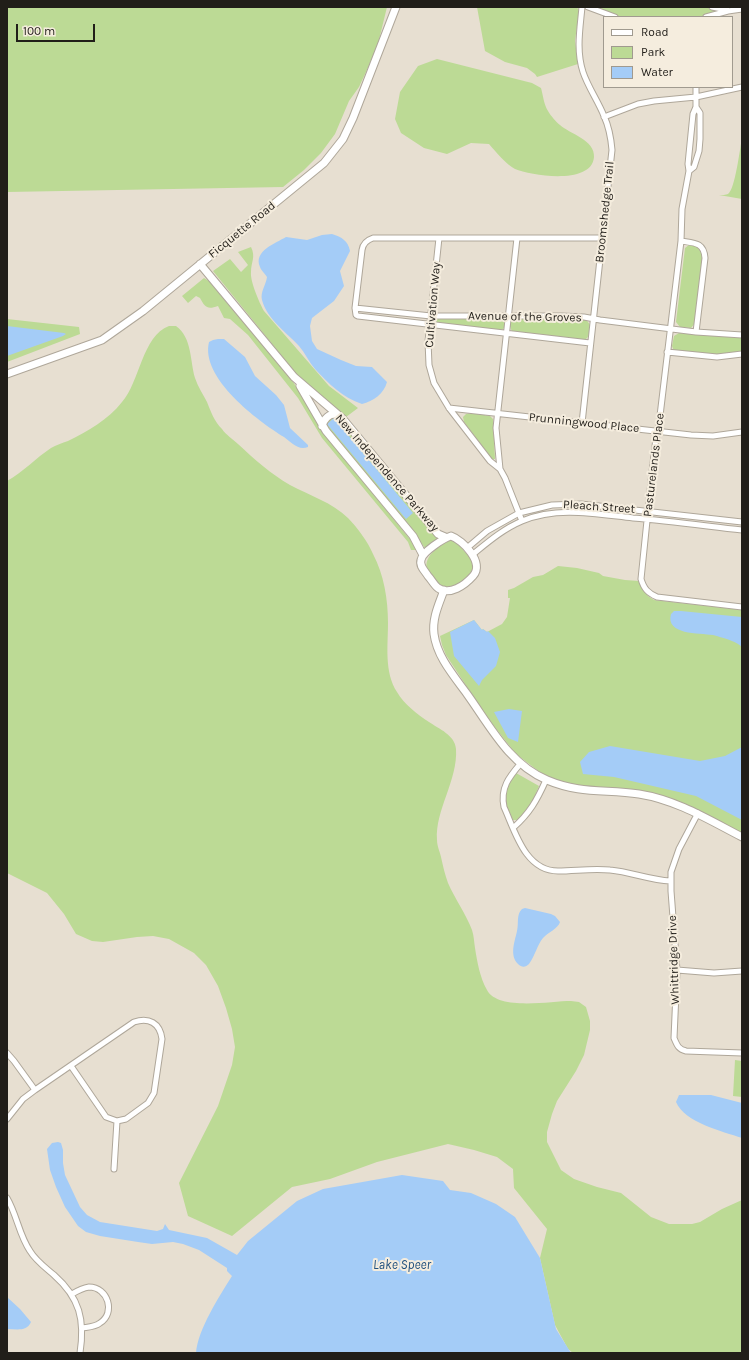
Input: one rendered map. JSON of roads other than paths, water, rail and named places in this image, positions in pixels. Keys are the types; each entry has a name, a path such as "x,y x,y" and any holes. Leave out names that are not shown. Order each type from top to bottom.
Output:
{"street":[{"name":"Ficquette Road","path":"7,374 102,340 143,311 324,163 343,139 353,118 396,7"},
{"name":"Broomshedge Trail","path":"582,7 579,31 579,57 587,82 604,117 610,134 612,150 582,423"},
{"path":"588,7 612,16"},
{"path":"712,7 728,11"},
{"path":"710,16 742,8"},
{"path":"604,117 638,104 696,97 742,87"},
{"name":"Pasturelands Place","path":"696,88 696,107 693,114 688,164 689,171 682,209 681,241 647,511 648,519 641,579 645,590 657,597 742,607"},
{"name":"Pasturelands Place","path":"689,171 694,167 700,139 700,113 696,107"},
{"name":"Avenue of the Groves","path":"590,343 358,316 356,315 355,308 362,250 365,242 373,238 602,238"},
{"name":"Cultivation Way","path":"439,238 428,352 429,365 434,383 449,408 490,461 500,469 522,521"},
{"name":"Cultivation Way","path":"500,469 496,435 497,413 517,238"},
{"path":"681,241 698,244 702,246 704,251 705,258 696,332"},
{"name":"New Independence Parkway","path":"200,264 294,377 337,414 438,534 445,538"},
{"name":"Avenue of the Groves","path":"355,308 431,316 562,316 593,318 696,332 742,335"},
{"path":"667,352 717,357 742,354"},
{"name":"New Independence Parkway","path":"294,377 322,426 413,536 423,555"},
{"name":"Prunningwood Place","path":"449,408 702,436 742,432"},
{"path":"322,426 325,419 331,415 337,414"},
{"name":"Pleach Street","path":"467,548 487,531 519,513 540,507 566,503 742,522"},
{"name":"Pleach Street","path":"472,555 500,533 522,521 545,514 567,512 648,519 742,530"},
{"path":"451,536 458,538 467,548 477,563 475,574 465,584 453,590 438,588 422,568 420,561 423,555 445,538 451,536"},
{"path":"444,590 434,623 436,644 444,661 499,741 521,763 546,780 571,788 640,794 670,802 698,813 742,838"},
{"path":"521,763 505,784 502,792 504,807 523,850 528,857 548,870 611,870 670,882"},
{"path":"513,828 530,812 546,780"},
{"name":"Whittridge Drive","path":"698,813 673,863 670,882 677,970 674,1038 677,1045 686,1051 742,1053"},
{"path":"677,970 714,972 742,971"},
{"path":"7,1119 23,1099 134,1022 140,1020 150,1021 159,1027 162,1039 154,1093 148,1103 126,1119 117,1121 106,1117 71,1066"},
{"path":"7,1053 35,1090"},
{"path":"114,1168 117,1121"},
{"path":"7,1198 20,1232 32,1254 42,1265 62,1282 72,1294 79,1310 82,1328 80,1353"},
{"path":"72,1294 83,1288 94,1288 103,1293 108,1303 107,1314 100,1323 95,1326 82,1328"}],"water":[{"path":"332,234 344,240 350,251 340,271 344,286 334,301 312,318 310,326 312,341 317,349 341,360 356,366 372,367 387,382 386,386 378,396 362,404 342,394 320,374 299,346 268,313 262,300 262,294 267,277 261,268 259,261 260,256 267,248 286,237 307,240 322,235"},
{"path":"7,326 64,333 66,334 7,356"},
{"path":"224,339 245,357 255,376 276,395 284,405 290,428 308,445 308,447 298,447 273,430 246,409 222,384 213,370 209,356 209,342"},
{"path":"334,418 413,513 406,519 327,424"},
{"path":"674,611 742,617 742,647 732,641 713,635 684,632 678,629 673,626 671,621 671,614"},
{"path":"474,620 482,630 488,631 495,638 500,652 496,666 482,680 479,686 454,656 450,632"},
{"path":"509,709 522,711 518,742 508,738 494,712"},
{"path":"610,746 700,761 725,756 742,747 742,820 696,796 614,777 583,774 580,762 589,752"},
{"path":"525,908 551,914 560,922 557,927 543,938 533,958 527,966 524,967 519,965 515,960 513,952 519,914 522,909"},
{"path":"679,1095 711,1095 742,1103 742,1138 705,1125 687,1116 676,1102"},
{"name":"Lake Speer","path":"52,1143 61,1143 63,1150 65,1175 80,1207 87,1215 100,1222 157,1231 163,1229 165,1224 169,1230 207,1238 237,1255 248,1241 297,1201 323,1189 402,1175 443,1181 450,1190 471,1193 496,1204 515,1217 540,1258 556,1329 571,1353 196,1353 205,1324 215,1303 232,1276 227,1271 227,1268 199,1250 183,1244 173,1242 152,1244 100,1236 86,1232 78,1226 65,1207 50,1170 47,1149"},
{"path":"7,1297 31,1322 24,1329 7,1329"}]}
